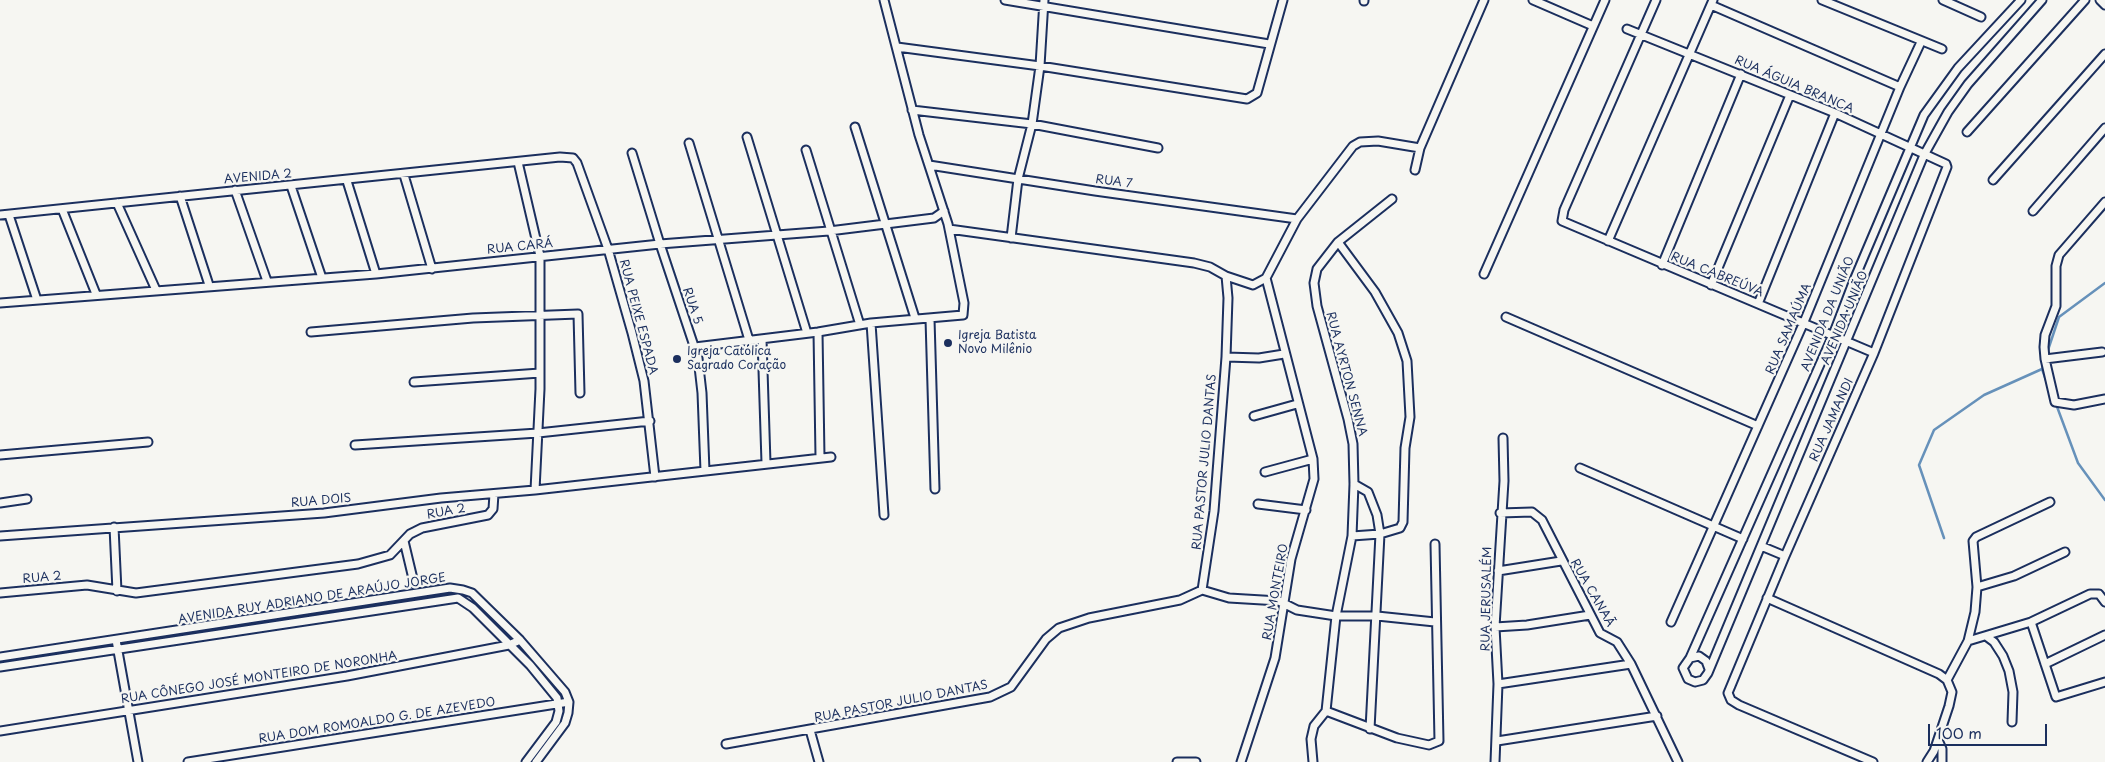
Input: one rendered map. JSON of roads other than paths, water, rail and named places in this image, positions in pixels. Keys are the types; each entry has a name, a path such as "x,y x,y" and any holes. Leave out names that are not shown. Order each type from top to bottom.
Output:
{"street":[{"path":"695,347 807,334 871,323 914,318 930,319 963,314 965,310 944,211 912,110 884,0"},
{"path":"1005,0 1044,3 1270,44"},
{"path":"897,47 1040,66 1247,99 1255,96 1283,0"},
{"path":"1414,170 1420,148 1484,0"},
{"path":"1533,0 1593,26"},
{"path":"1484,274 1605,0"},
{"path":"1642,34 1656,0"},
{"path":"1822,0 1942,50"},
{"path":"1943,0 1980,17"},
{"name":"AVENIDA DA UNIÃO","path":"1709,669 1703,680 1691,681 1685,676 1683,668 1690,658 1833,335 1924,115 1938,93 1958,68 2021,0"},
{"name":"AVENIDA UNIÃO","path":"1709,669 1924,154 1948,112 1968,84 2042,0"},
{"path":"1967,132 2085,0"},
{"path":"2100,0 2105,4"},
{"path":"1011,238 1018,179 1032,124 1040,66 1044,3"},
{"path":"1608,241 1712,3 1900,87"},
{"name":"RUA ÁGUIA BRANCA","path":"1627,28 1835,113 1946,164 1948,169"},
{"name":"RUA CABREÚVA","path":"1642,34 1564,210 1564,222 1874,353"},
{"name":"RUA SAMAÚMA","path":"1671,622 1804,322 1880,134 1921,42"},
{"path":"1993,180 2105,54"},
{"path":"1662,265 1740,74"},
{"path":"1711,285 1790,94"},
{"path":"912,110 1032,124 1158,148"},
{"path":"1758,304 1835,113"},
{"path":"855,127 914,318"},
{"path":"2033,211 2105,128"},
{"path":"747,137 807,334"},
{"path":"934,218 948,227 1011,238 1194,263 1210,267 1226,276 1253,285 1266,278 1297,218 1353,146 1360,142 1378,141 1420,148"},
{"path":"689,143 749,340"},
{"path":"806,150 860,325"},
{"name":"RUA 5","path":"632,152 660,244 695,347 702,393 705,471"},
{"name":"AVENIDA 2","path":"0,216 235,190 347,181 570,157 575,160 578,168"},
{"path":"518,162 540,256 540,373 535,490"},
{"name":"RUA 7","path":"929,165 1297,218"},
{"name":"RUA PEIXE ESPADA","path":"578,168 608,250 644,381 655,477"},
{"name":"RUA JAMANDI","path":"1873,762 1739,705 1728,695 1784,556 1874,353 1948,169"},
{"path":"404,175 432,269"},
{"path":"347,181 376,274"},
{"path":"292,186 322,278"},
{"path":"235,190 266,281"},
{"path":"180,196 209,286"},
{"name":"RUA AYRTON SENNA","path":"1313,762 1311,738 1314,726 1326,711 1336,616 1352,536 1354,484 1353,444 1317,306 1314,283 1317,268 1338,242 1392,199"},
{"path":"2105,202 2059,255 2056,266 2056,306 2045,335 2045,359 2057,403 2074,405 2105,399"},
{"path":"117,203 156,290"},
{"path":"62,209 96,294"},
{"name":"RUA CARÁ","path":"0,303 96,294 376,274 660,244 886,226 934,218 944,211"},
{"path":"8,215 37,300"},
{"path":"1338,242 1375,292 1398,333 1407,361 1410,417 1405,448 1403,522 1400,528 1380,534 1352,536"},
{"name":"RUA PASTOR JULIO DANTAS","path":"726,744 977,700 1003,693 1010,687 1046,639 1059,628 1089,618 1180,600 1202,590 1214,511 1226,357 1228,298 1226,276"},
{"name":"RUA MONTEIRO","path":"1241,762 1272,669 1280,637 1291,559 1314,479 1313,459 1284,354 1266,278"},
{"path":"311,332 474,318 578,314 580,393"},
{"path":"1506,317 1758,426"},
{"path":"930,319 935,489"},
{"path":"871,323 884,515"},
{"path":"818,332 820,458"},
{"path":"762,339 766,463"},
{"path":"2045,359 2102,352"},
{"path":"1226,357 1259,358 1284,354"},
{"path":"414,382 540,373"},
{"path":"1254,416 1297,404"},
{"path":"355,445 538,433 650,422"},
{"name":"RUA JERUSALÉM","path":"1495,762 1498,684 1495,628 1500,513 1504,481 1503,438"},
{"path":"0,455 148,442"},
{"path":"494,494 831,457"},
{"path":"1265,472 1313,459"},
{"path":"1580,468 1743,539"},
{"path":"1354,484 1368,492 1377,515 1380,534 1370,729"},
{"name":"RUA DOIS","path":"0,536 324,513 441,498 494,494"},
{"name":"RUA 2","path":"0,593 87,586 117,592 149,592 358,564 390,555 415,531 432,524 488,515 493,509 494,494"},
{"path":"0,503 27,500"},
{"path":"1947,680 1968,641 1977,587 1973,542 1976,537 2050,502"},
{"path":"1258,504 1306,510"},
{"name":"RUA CANAÃ","path":"1500,513 1532,512 1538,514 1600,633 1617,642 1631,664 1678,762"},
{"path":"114,527 117,592"},
{"path":"404,541 414,583"},
{"path":"1326,711 1370,729 1429,745 1436,744 1440,734 1435,622 1435,544"},
{"path":"1760,546 1784,556"},
{"path":"1977,587 2014,576 2065,552"},
{"path":"1498,571 1561,561"},
{"name":"AVENIDA RUY ADRIANO DE ARAÚJO JORGE","path":"0,657 450,588 472,593 520,640 557,681 568,702"},
{"path":"1202,590 1229,598 1272,599 1297,610 1336,616 1377,616 1435,622"},
{"path":"1968,641 2031,622 2090,594 2098,594 2105,602"},
{"name":"AVENIDA RUY ADRIANO DE ARAÚJO JORGE","path":"0,667 458,598 473,608 548,685 559,705"},
{"path":"1767,598 1939,674 1947,680 1952,692 1938,740 1927,762"},
{"path":"1495,628 1590,615"},
{"path":"2031,622 2054,695 2060,697 2105,682"},
{"path":"2045,664 2105,635"},
{"path":"1986,636 1994,642 2003,656 2009,672 2013,692 2012,722"},
{"path":"116,640 138,762"},
{"name":"RUA CÔNEGO JOSÉ MONTEIRO DE NORONHA","path":"0,731 347,676 509,645 520,640"},
{"path":"1690,658 1702,658 1709,669"},
{"path":"1498,684 1631,664"},
{"path":"536,762 565,723 568,713 568,702"},
{"name":"RUA DOM ROMOALDO G. DE AZEVEDO","path":"188,762 559,705 568,702"},
{"path":"526,762 556,722 559,705"},
{"path":"1497,741 1657,716"},
{"path":"810,730 819,762"},
{"path":"1938,740 1942,749 1942,762"},
{"path":"1177,762 1196,762"}],"waterway":[{"path":"2047,353 2059,317 2105,283"},
{"path":"1944,538 1919,465 1934,430 1984,395 2042,369 2044,363"},
{"path":"2042,369 2047,383"},
{"path":"2056,404 2078,463 2105,500"}],"place":[{"name":"Igreja Batista Novo Milênio","path":"948,343"},
{"name":"Igreja Católica Sagrado Coração","path":"677,359"}]}
